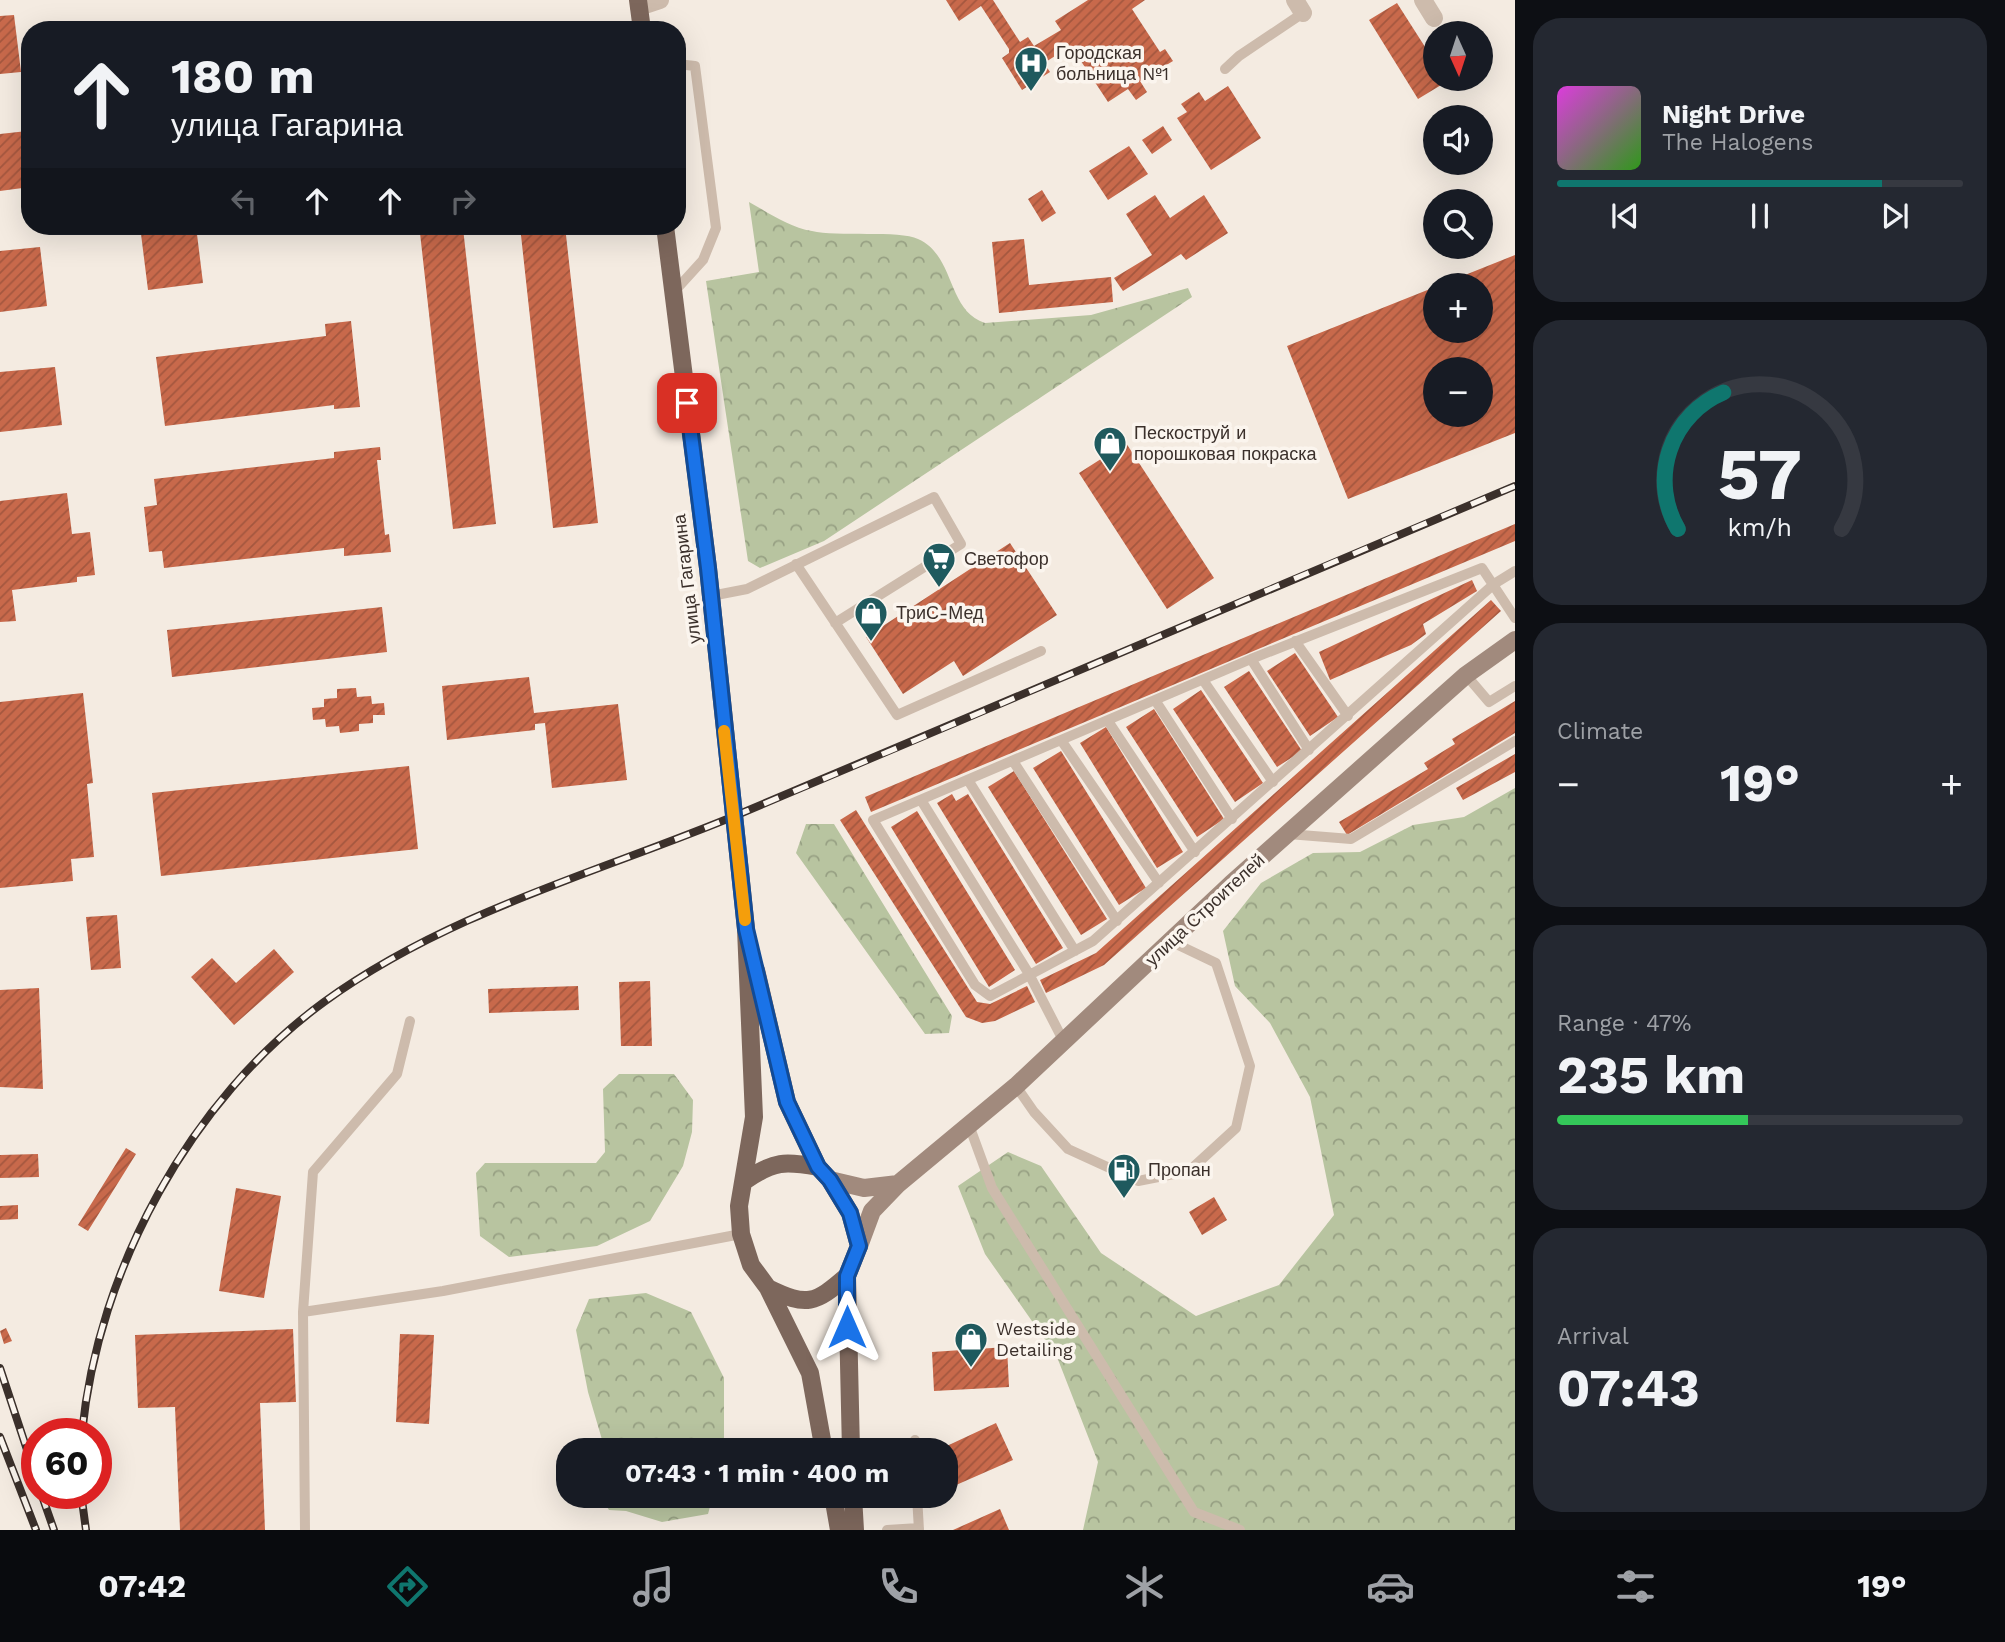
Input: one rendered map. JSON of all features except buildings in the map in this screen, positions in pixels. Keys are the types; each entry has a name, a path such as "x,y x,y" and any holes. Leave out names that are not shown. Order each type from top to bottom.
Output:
{"main road":[{"path":"641,2 642,21"},
{"name":"улица Гагарина","path":"665,235 711,596 746,929"},
{"name":"улица Строителей","path":"859,1246 872,1211 898,1184 1016,1086 1287,834 1466,675 1515,640"},
{"path":"746,929 787,1102 824,1174 850,1213 859,1246 847,1276 851,1438"},
{"path":"746,929 754,1117 746,1180 739,1206 741,1234 751,1265 768,1288 810,1373 822,1438"},
{"path":"746,1180 768,1165 790,1162 864,1188 898,1184"},
{"path":"768,1288 793,1300 821,1298 847,1276"},
{"path":"835,1508 839,1530"},
{"path":"854,1508 855,1530"}],"street":[{"path":"641,2 660,0"},
{"path":"1423,0 1434,18"}],"lane":[{"path":"1225,69 1299,7"},
{"path":"672,293 703,260 716,228 695,66 686,65"},
{"path":"711,596 747,589 934,498 961,544 835,623"},
{"path":"796,564 897,715 1041,651"},
{"path":"1515,571 1494,584 1117,921 1075,951 990,996 975,985 873,820 1251,659 1482,568 1494,584 1515,618"},
{"path":"1295,641 1348,716"},
{"path":"1251,659 1310,750"},
{"path":"1466,675 1489,702 1515,686"},
{"path":"1203,680 1273,782"},
{"path":"1155,700 1232,819"},
{"path":"1108,721 1195,852"},
{"path":"1061,740 1160,883"},
{"path":"1287,834 1351,839 1515,741"},
{"path":"1013,761 1117,921"},
{"path":"968,780 1075,951"},
{"path":"921,800 1029,974 1064,1042"},
{"path":"1016,1086 1034,1112 1068,1149 1138,1181 1189,1171 1236,1128 1251,1066 1216,963 1170,941"},
{"path":"305,1530 303,1312 313,1172 397,1074 410,1021"},
{"path":"970,1125 992,1188 1194,1512 1240,1530"},
{"path":"303,1312 443,1292 741,1234"},
{"path":"887,1530 919,1529 918,1508"}],"green space":[{"path":"749,202 787,223 812,231 897,235 918,239 939,257 963,307 985,323 1091,315 1188,288 1192,297 824,541 760,568 748,561 706,281 759,272"},
{"path":"1515,788 1515,1530 1083,1530 1098,1462 1057,1357 985,1254 958,1186 1008,1152 1041,1166 1101,1253 1196,1316 1279,1285 1334,1215 1310,1097 1270,1023 1235,986 1223,931 1261,883 1313,853 1360,852 1413,825 1464,817"},
{"path":"806,824 834,824 952,1016 949,1033 925,1034 796,853"},
{"path":"619,1074 674,1074 693,1100 692,1132 683,1166 650,1221 597,1246 509,1257 480,1236 476,1173 485,1163 596,1163 605,1152 603,1089"},
{"path":"646,1293 691,1312 724,1378 724,1438 602,1438 588,1392 576,1330 589,1299"},
{"path":"608,1508 710,1508 708,1514 662,1522 626,1511"}],"railway":[{"path":"84,1418 91,1371 108,1310 130,1250 159,1193 193,1138 232,1088 276,1042 324,1002 421,943 524,896 737,815 1515,486"},
{"path":"0,1368 21,1432"},
{"path":"0,1437 36,1530"},
{"path":"47,1509 54,1530"},
{"path":"83,1509 86,1530"}],"slow traffic":[{"path":"724,731 745,920"}],"place":[{"name":"Городская больница №1","path":"1031,93"},
{"name":"Пескоструй и порошковая покраска","path":"1110,473"},
{"name":"Светофор","path":"939,589"},
{"name":"ТриС-Мед","path":"871,643"},
{"name":"Пропан","path":"1124,1200"},
{"name":"Westside Detailing","path":"971,1369"}],"route":[{"path":"687,403 708,568 746,929 787,1102 818,1167 830,1180 850,1213 859,1246 847,1276 847,1327"}]}
